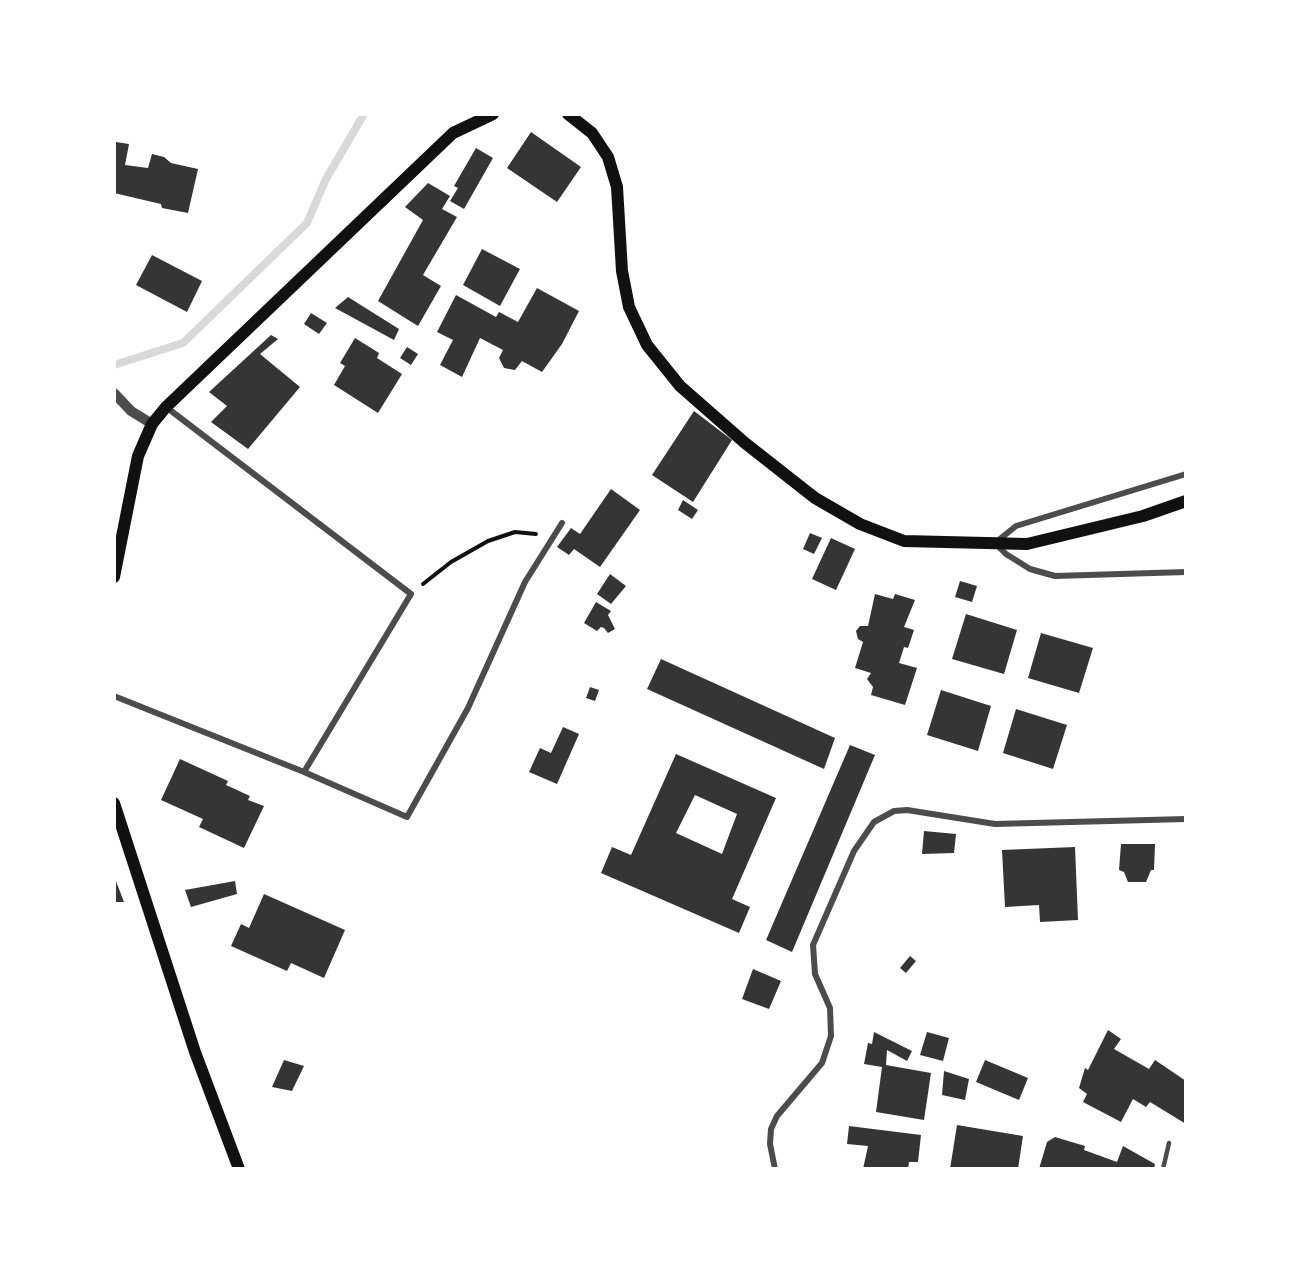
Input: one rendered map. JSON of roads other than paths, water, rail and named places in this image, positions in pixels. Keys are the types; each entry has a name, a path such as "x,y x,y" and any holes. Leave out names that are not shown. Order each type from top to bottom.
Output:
{"main road":[{"path":"114,577 138,456 152,424 166,407 453,133 493,114"},
{"path":"568,114 592,133 608,157 617,187 622,271 629,307 647,345 680,386 745,443 815,498 860,524 904,541 1027,544 1168,508 1186,501"},
{"path":"1168,508 1186,507"},
{"path":"114,803 195,1052 239,1169"}],"street":[{"path":"114,393 131,411 152,424"},
{"path":"166,407 411,594 304,772"},
{"path":"1186,474 1016,526 995,543 1006,554 1030,569 1055,576 1186,572"},
{"path":"114,696 304,772 407,817 468,708 525,582 562,523"},
{"path":"775,1169 770,1144 771,1129 777,1116 822,1063 831,1036 830,1008 815,974 813,945 854,851 874,822 894,811 907,810 995,824 1186,819"}],"lane":[{"path":"1163,1169 1169,1143"}],"waterway":[{"path":"114,365 183,343 307,223 326,179 364,114"}]}
